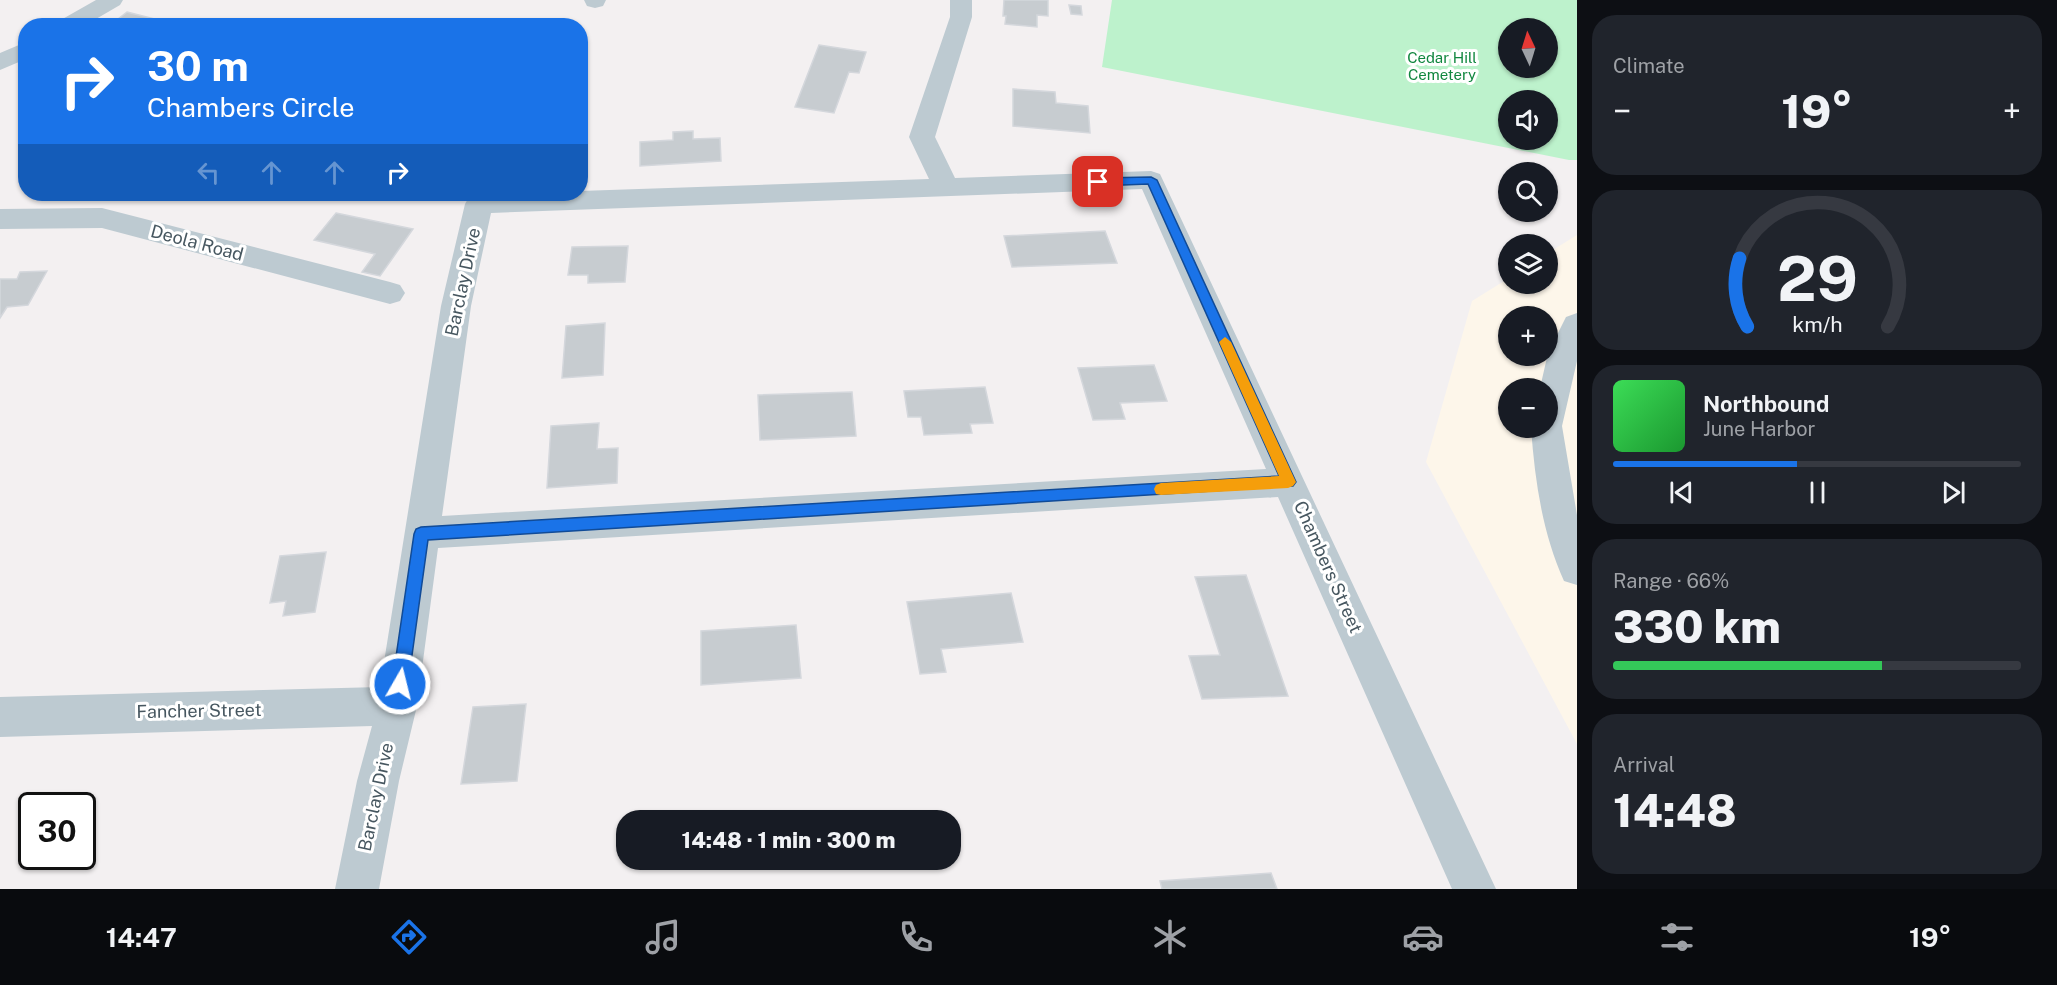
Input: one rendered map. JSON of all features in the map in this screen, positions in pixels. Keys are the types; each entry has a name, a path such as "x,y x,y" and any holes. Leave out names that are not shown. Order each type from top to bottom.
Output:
{"street":[{"path":"81,18 112,0"},
{"path":"946,187 921,137 961,17 961,0"},
{"path":"0,63 18,53"},
{"name":"Chambers Street","path":"946,187 1151,180 1474,889"},
{"name":"Barclay Drive","path":"588,200 946,187"},
{"name":"Barclay Drive","path":"357,889 378,781 397,706 456,306 479,204 561,201"},
{"name":"Deola Road","path":"0,219 102,218 390,293"},
{"path":"1558,378 1563,354 1577,325"},
{"path":"1548,438 1553,488 1564,537 1577,569"},
{"path":"421,534 1288,482"},
{"name":"Fancher Street","path":"0,717 397,706"}],"shaded area":[{"path":"1577,235 1577,744 1426,462 1472,301 1498,285 1498,294 1558,294 1558,247"}],"green space":[{"name":"Cedar Hill Cemetery","path":"1112,0 1577,0 1577,160 1519,150 1558,150 1558,90 1498,90 1498,146 1102,67"}],"building":[{"path":"1004,0 1048,0 1048,16 1037,15 1037,27 1005,24"},
{"path":"1069,5 1081,6 1082,15 1071,14"},
{"path":"127,12 150,18 119,18"},
{"path":"819,45 866,52 859,73 849,72 834,113 795,107"},
{"path":"1013,89 1055,92 1056,103 1088,106 1090,133 1013,126"},
{"path":"693,131 693,139 720,138 721,161 640,166 640,142 673,140 673,132"},
{"path":"336,213 413,229 380,276 362,272 375,254 314,240"},
{"path":"1105,231 1117,263 1012,267 1004,236"},
{"path":"628,246 625,282 588,283 588,275 568,275 572,247"},
{"path":"47,271 28,305 7,307 0,318 0,279 17,279 20,272"},
{"path":"605,323 603,375 562,378 566,326"},
{"path":"1154,365 1167,401 1120,403 1125,419 1093,420 1078,368"},
{"path":"985,387 993,423 970,424 972,433 924,435 921,417 908,417 904,391"},
{"path":"852,392 856,436 760,440 758,395"},
{"path":"599,423 597,449 618,448 617,483 547,488 551,426"},
{"path":"326,552 315,612 283,616 286,601 270,603 280,556"},
{"path":"1246,575 1288,696 1202,699 1189,656 1220,655 1195,577"},
{"path":"1011,593 1023,642 941,649 946,672 920,674 907,602"},
{"path":"796,625 801,678 701,685 701,631"},
{"path":"526,704 517,781 461,784 473,707"},
{"path":"1271,873 1277,889 1162,889 1160,881"}],"slow traffic":[{"path":"1161,489 1288,482 1225,342"}],"route":[{"path":"400,684 421,534 1288,482 1151,180 1098,182"}]}
